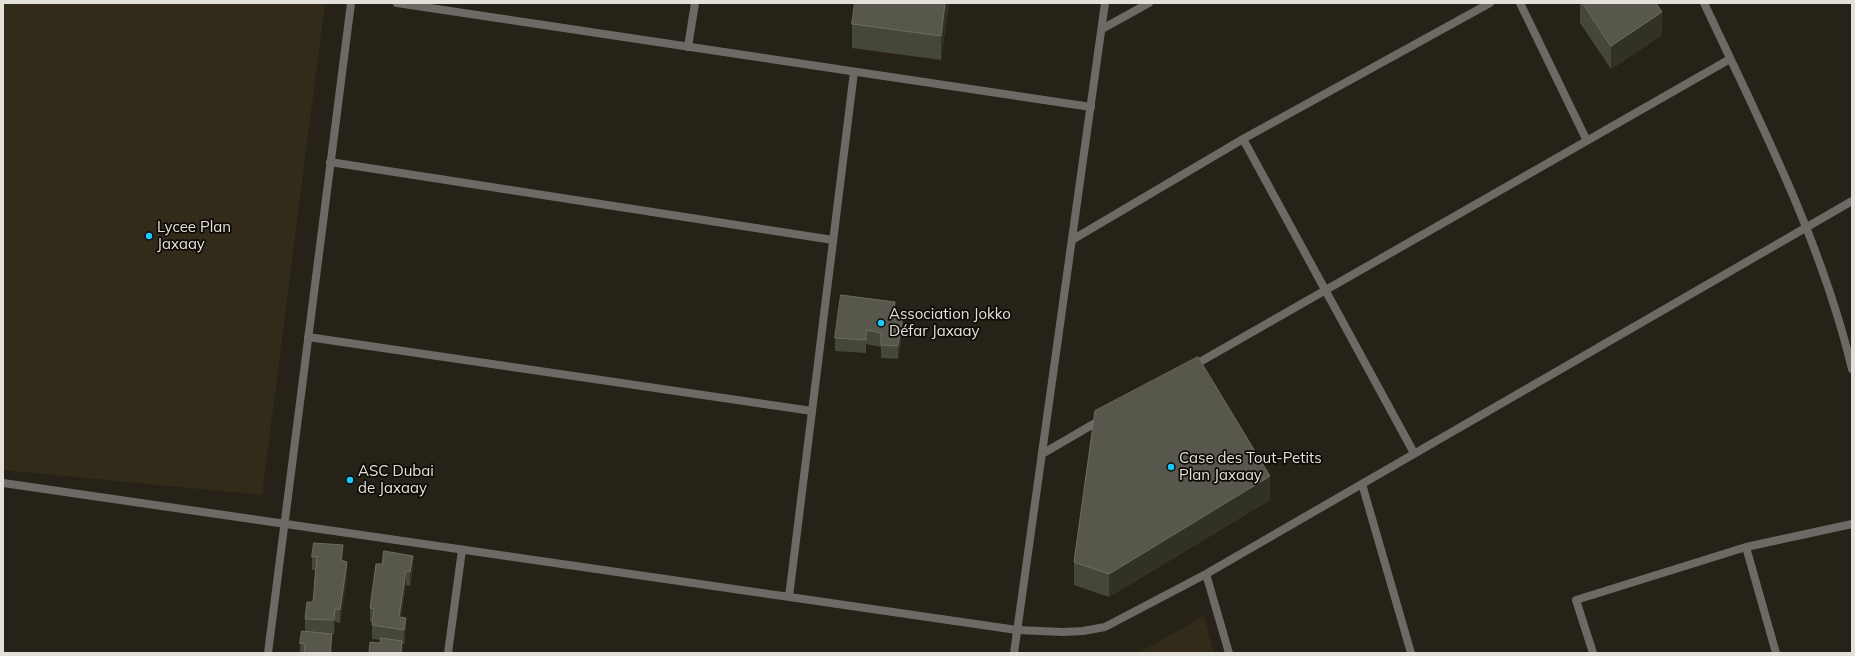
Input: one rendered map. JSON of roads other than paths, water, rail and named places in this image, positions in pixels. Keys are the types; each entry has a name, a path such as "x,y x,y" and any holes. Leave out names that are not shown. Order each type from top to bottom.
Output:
{"street":[{"path":"268,653 351,3"},
{"path":"396,3 1091,107"},
{"path":"688,47 695,3"},
{"path":"1014,653 1106,3"},
{"path":"1102,29 1149,3"},
{"path":"1072,240 1243,139 1490,3"},
{"path":"1520,3 1587,141"},
{"path":"1704,3 1807,226 1842,325 1852,369"},
{"path":"1187,370 1730,59"},
{"path":"789,597 854,72"},
{"path":"1243,139 1414,453"},
{"path":"330,162 833,240"},
{"path":"3,483 1017,630 1063,632 1083,631 1104,627 1206,574 1852,201"},
{"path":"308,338 812,412"},
{"path":"1042,454 1111,414"},
{"path":"1362,484 1410,653"},
{"path":"1593,653 1576,600 1746,547 1852,524"},
{"path":"1746,547 1776,653"},
{"path":"448,653 462,550"},
{"path":"1206,574 1229,653"}],"place":[{"name":"Lycee Plan Jaxaay","path":"149,236"},
{"name":"Association Jokko Défar Jaxaay","path":"881,323"},
{"name":"Case des Tout-Petits Plan Jaxaay","path":"1171,467"},
{"name":"ASC Dubai de Jaxaay","path":"350,480"}]}
